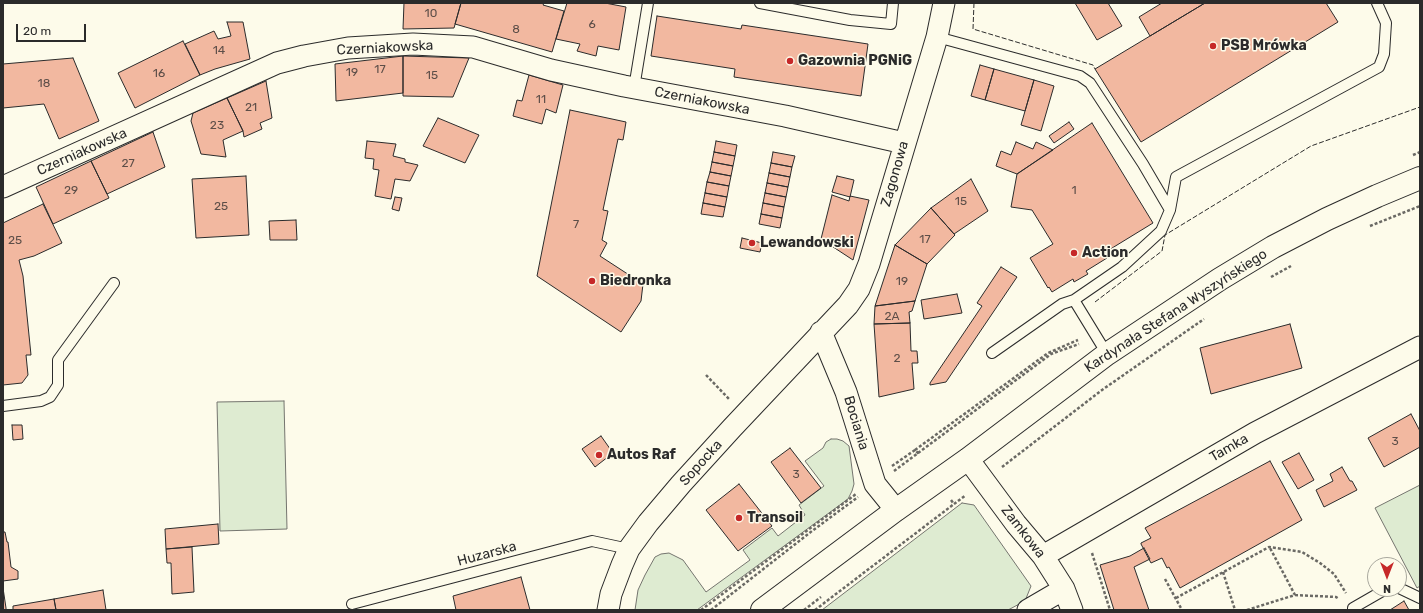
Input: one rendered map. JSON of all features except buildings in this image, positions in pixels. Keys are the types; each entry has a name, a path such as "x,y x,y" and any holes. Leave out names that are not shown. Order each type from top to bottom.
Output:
{"main road":[{"name":"Kardynała Stefana Wyszyńskiego","path":"943,489 968,459 1107,354 1220,279 1273,247 1377,196 1420,178"},
{"path":"762,610 896,510 943,489"}],"street":[{"name":"Zagonowa","path":"821,332 848,304 859,289 869,264 937,37 944,3"},
{"name":"Czerniakowska","path":"3,187 277,63 304,56 348,48 413,44 473,47 551,70 634,88 784,116 904,143"},
{"name":"Bociania","path":"821,332 846,392 873,480 896,510"},
{"name":"Sopocka","path":"608,610 615,582 629,549 648,523 681,484 821,332"},
{"name":"Tamka","path":"1043,556 1255,433 1420,347"},
{"name":"Zamkowa","path":"968,459 1016,524 1043,556 1064,589 1072,610"},
{"path":"1028,610 1064,589"}],"lane":[{"path":"634,88 648,3"},
{"path":"760,3 850,20 891,24 893,3"},
{"path":"992,352 1062,304 1074,300 1122,267 1161,231 1170,210 1176,177 1379,66 1384,54 1386,23 1377,3"},
{"path":"937,37 1080,76 1090,83 1143,164 1170,210"},
{"path":"3,406 41,401 50,397 58,385 58,360 114,283"},
{"path":"1074,300 1107,354"},
{"name":"Huzarska","path":"352,604 592,541 629,549"},
{"path":"1407,592 1420,598"},
{"path":"1353,609 1373,597"}],"path":[{"path":"1365,228 1420,206"},
{"path":"1268,279 1296,263"},
{"path":"815,610 1102,390 1209,316"},
{"path":"701,610 849,500 873,480 915,450 918,454"},
{"path":"943,489 954,504"},
{"path":"1084,531 1110,610"},
{"path":"1270,547 1295,595"},
{"path":"1176,598 1270,547 1302,552 1320,563 1334,574 1344,589 1353,609"},
{"path":"1223,572 1235,610"},
{"path":"1165,579 1182,610"},
{"path":"1247,610 1295,595 1336,598 1353,609"}],"green space":[{"path":"284,401 287,529 220,531 217,402"},
{"path":"831,439 843,441 849,446 854,484 848,499 697,610 635,610 638,590 655,557 661,554 669,553 683,560 706,592 750,560 743,550 772,528 778,536 805,515 799,505 824,486 805,461 823,448 826,442"},
{"path":"1420,485 1420,586 1417,588 1407,569 1407,557 1401,557 1375,508"},
{"path":"962,503 974,505 1031,586 1025,601 1008,610 822,610"}],"fence":[{"path":"974,3 973,29 1093,65 1095,69"},
{"path":"1095,302 1162,251 1165,235 1311,146 1420,107"}],"place":[{"name":"PSB Mrówka","path":"1213,46"},
{"name":"Gazownia PGNiG","path":"790,61"},
{"name":"Lewandowski","path":"752,243"},
{"name":"Action","path":"1074,253"},
{"name":"Biedronka","path":"592,281"},
{"name":"Autos Raf","path":"599,455"},
{"name":"Transoil","path":"739,518"}]}
